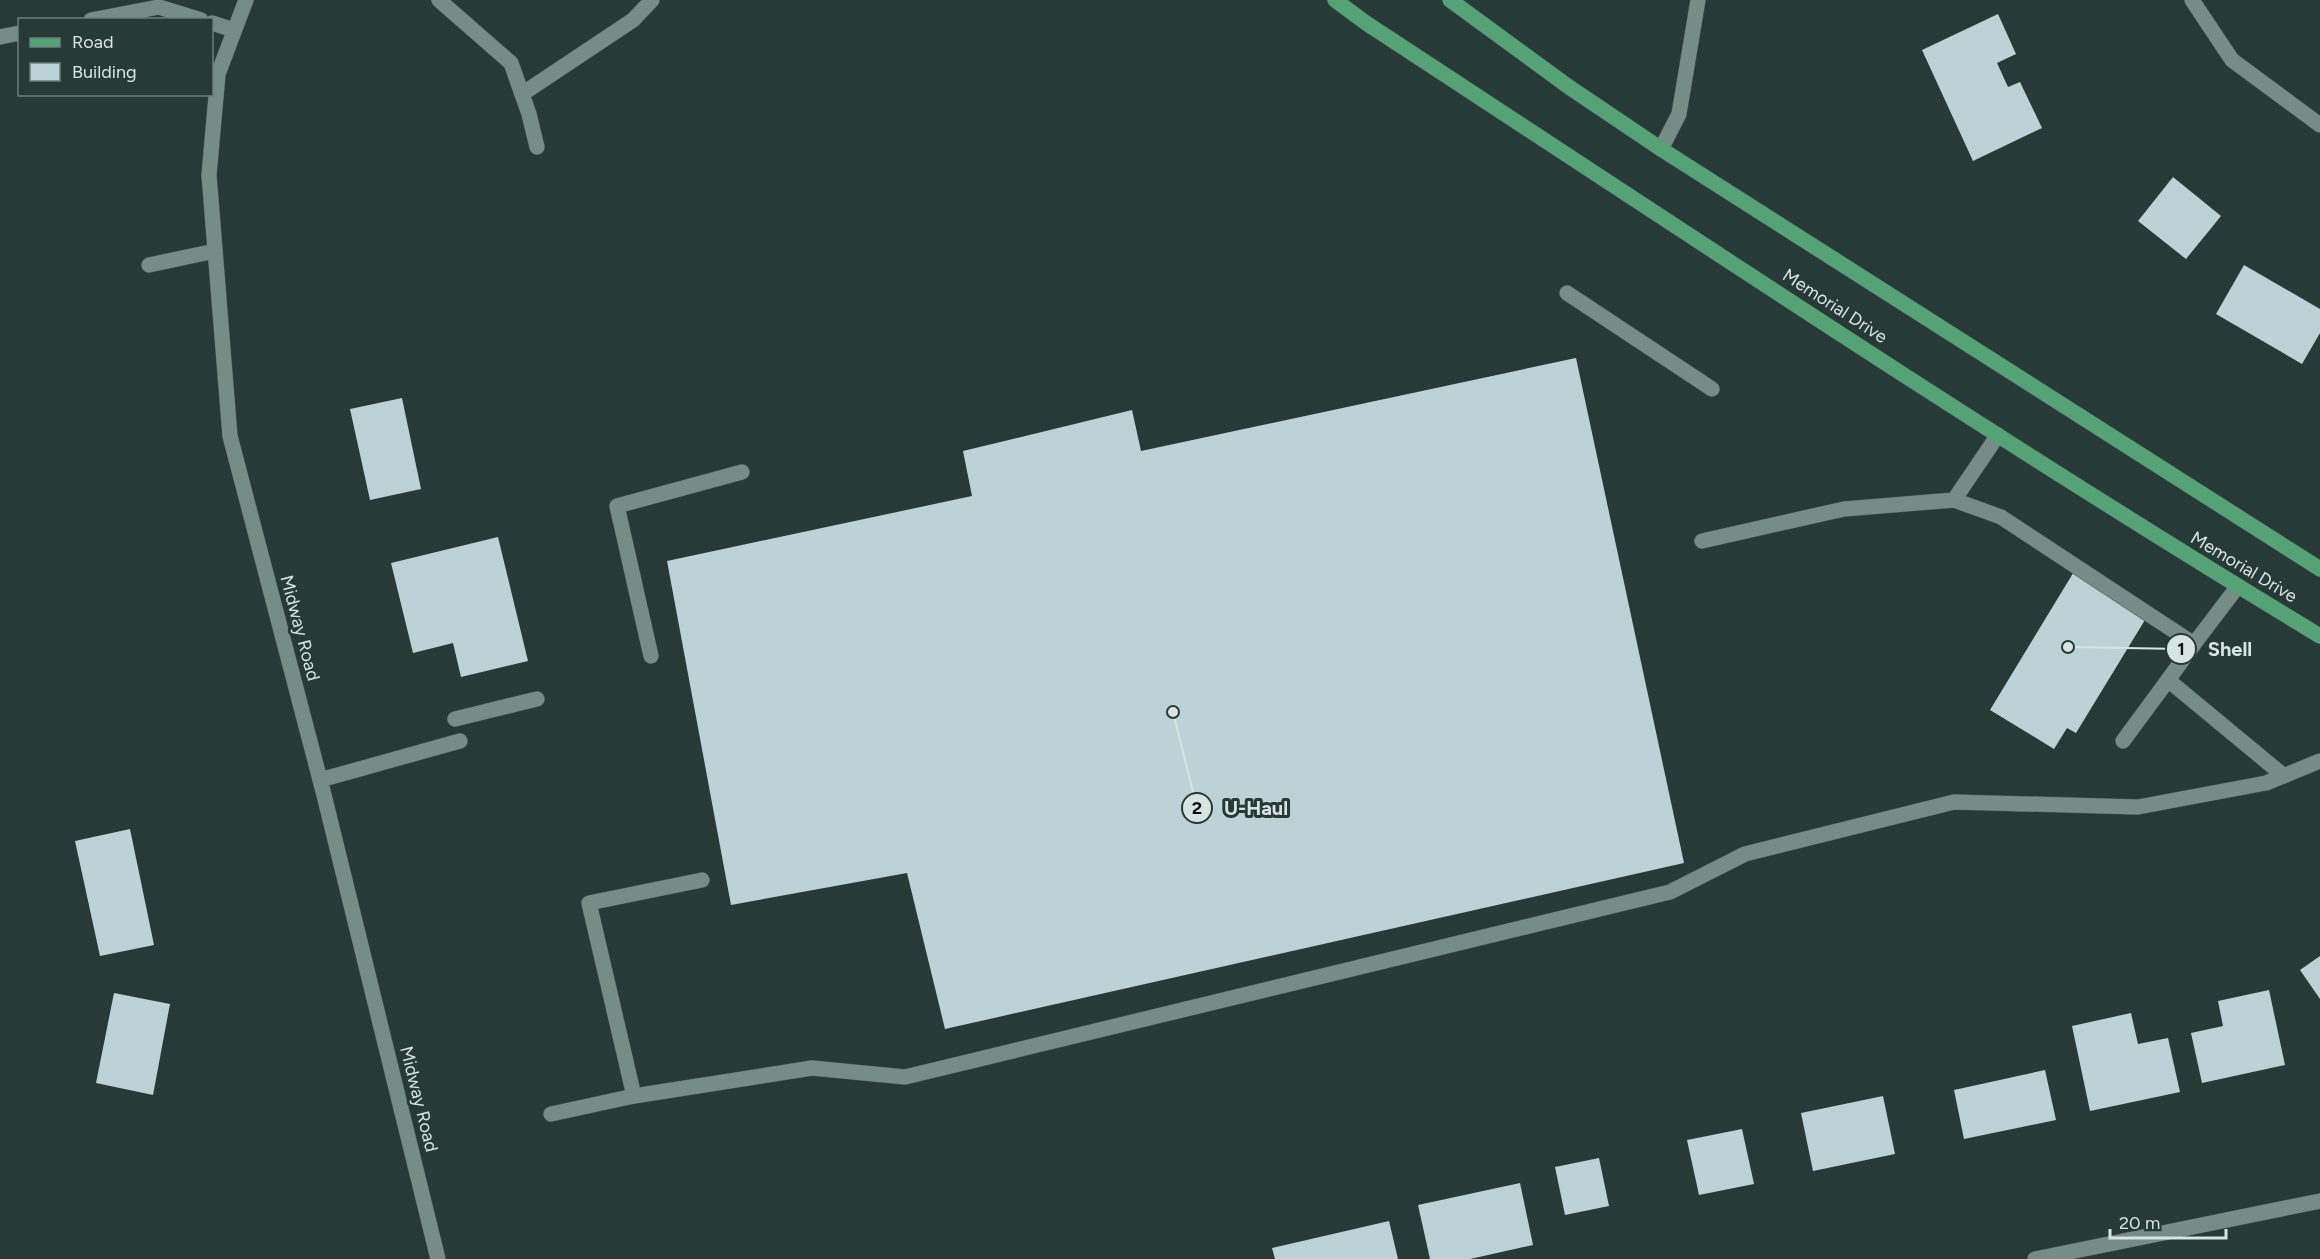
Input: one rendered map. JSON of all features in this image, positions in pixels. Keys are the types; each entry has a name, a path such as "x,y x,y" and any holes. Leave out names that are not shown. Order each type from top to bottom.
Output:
{"main road":[{"name":"Memorial Drive","path":"1335,0 1366,23 1998,435 2320,636"},
{"name":"Memorial Drive","path":"1450,0 1569,87 1660,148 2320,569"}],"street":[{"name":"Midway Road","path":"246,0 218,74 210,164 230,436 320,780 438,1259"},
{"path":"439,0 511,63 530,114 537,147"},
{"path":"522,94 633,20 652,0"},
{"path":"1660,148 1679,114 1698,0"},
{"path":"2192,0 2232,60 2320,125"},
{"path":"101,18 159,7 195,18"},
{"path":"213,23 234,30"},
{"path":"0,37 18,33"},
{"path":"149,265 215,251"},
{"path":"1567,293 1712,389"},
{"path":"1954,500 1998,435"},
{"path":"651,656 617,506 742,472"},
{"path":"1702,541 1844,509 1954,500 2001,517 2194,644"},
{"path":"2123,741 2238,586"},
{"path":"2168,680 2284,776"},
{"path":"455,719 537,699"},
{"path":"320,780 460,741"},
{"path":"551,1114 634,1096 812,1068 905,1077 1670,892 1745,854 1954,802 2139,807 2266,783 2320,761"},
{"path":"634,1096 590,903 702,880"},
{"path":"2035,1259 2320,1201"}],"building":[{"path":"1998,14 2016,54 1997,63 2008,87 2020,82 2042,128 1973,161 1922,50"},
{"path":"2173,177 2221,216 2186,259 2138,221"},
{"path":"2244,265 2320,309 2320,333 2302,364 2216,314"},
{"path":"1576,358 1684,863 945,1029 907,873 731,905 667,561 972,496 963,451 1132,410 1141,451"},
{"path":"402,398 421,489 370,500 350,409"},
{"path":"498,537 528,661 461,677 453,643 413,653 391,563"},
{"path":"2075,570 2148,615 2076,733 2067,728 2054,749 1990,710"},
{"path":"130,829 154,945 100,956 75,841"},
{"path":"2320,956 2320,999 2300,970"},
{"path":"2269,990 2285,1065 2202,1083 2191,1033 2223,1026 2218,1001"},
{"path":"114,993 170,1004 153,1095 96,1083"},
{"path":"2131,1013 2138,1044 2168,1038 2180,1092 2090,1111 2072,1026"},
{"path":"2045,1070 2056,1120 1964,1139 1954,1090"},
{"path":"1883,1096 1895,1154 1813,1171 1801,1113"},
{"path":"1742,1129 1754,1184 1699,1195 1687,1140"},
{"path":"1599,1158 1609,1206 1565,1215 1555,1167"},
{"path":"1520,1183 1533,1245 1470,1259 1430,1259 1418,1205"},
{"path":"1389,1221 1398,1259 1275,1259 1272,1248"}],"place":[{"name":"Shell","path":"2068,647"},
{"name":"U-Haul","path":"1173,712"}]}
